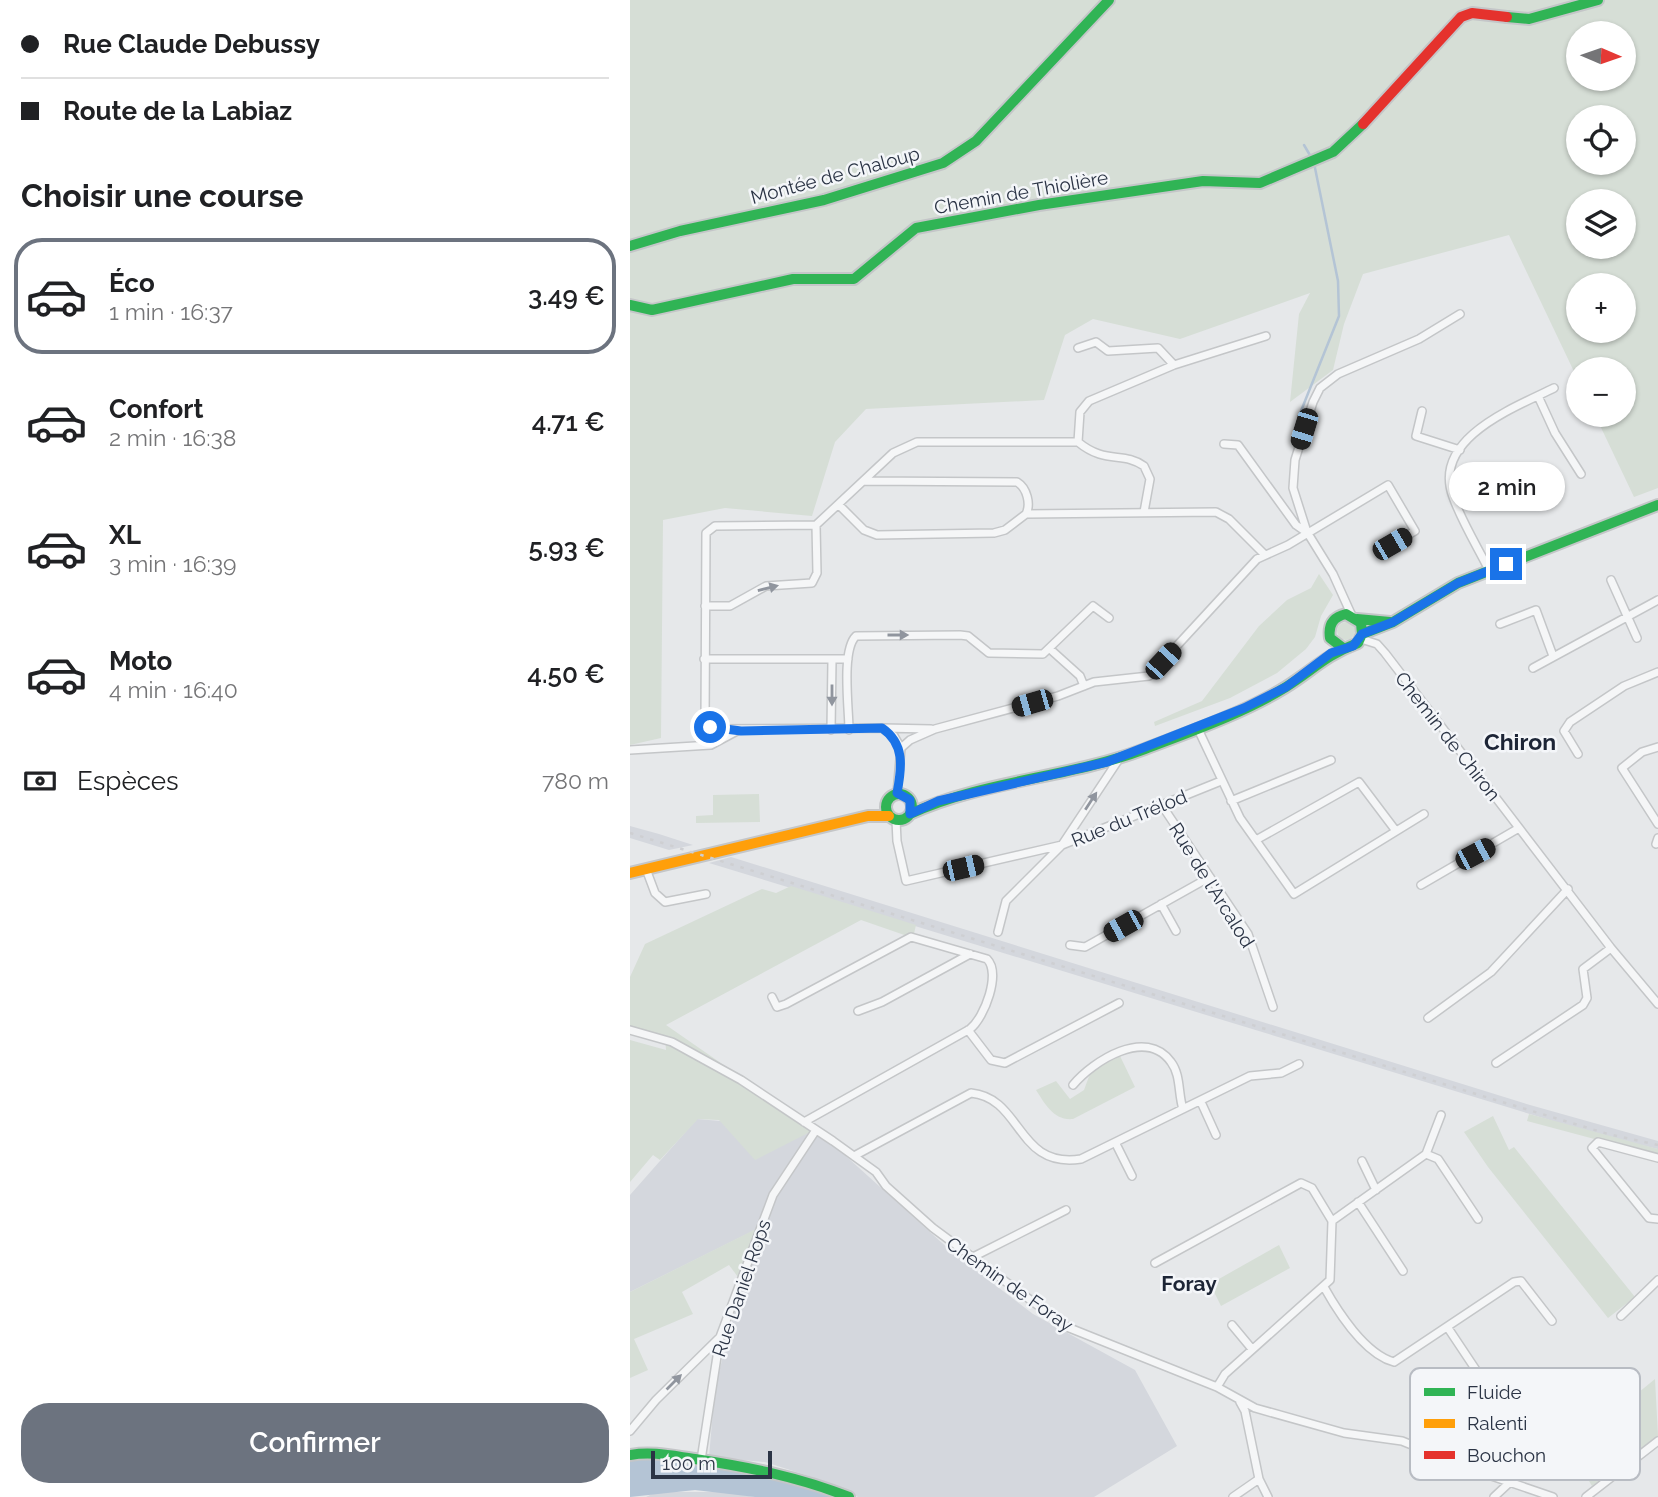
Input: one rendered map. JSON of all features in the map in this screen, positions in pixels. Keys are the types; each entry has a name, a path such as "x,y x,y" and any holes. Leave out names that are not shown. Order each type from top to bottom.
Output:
{"main road":[{"name":"Montée de Chaloup","path":"630,246 680,231 824,201 943,163 976,141 1109,0"},
{"name":"Chemin de Thiolière","path":"630,304 652,310 793,279 854,279 916,228 1039,205 1203,181 1260,183 1333,152 1461,17 1472,13 1529,19 1598,0"},
{"path":"630,873 867,816 890,814 903,820 938,801 1119,757 1286,687 1315,663 1343,648 1353,646 1362,636 1393,622 1458,583 1658,505"},
{"path":"1343,648 1331,638 1329,627 1338,617 1393,622"},
{"path":"1354,617 1362,636"},
{"path":"1315,663 1331,638"},
{"path":"890,814 889,798 897,793 910,800 938,801"},
{"path":"910,800 910,814"},
{"path":"630,1455 651,1452 772,1470 849,1497"}],"street":[{"path":"1354,617 1333,574 1307,532 1295,502 1292,471 1320,388 1338,374 1419,339 1460,314"},
{"path":"1079,442 1078,419 1083,406 1174,365 1266,336"},
{"path":"1078,348 1096,342 1108,351 1158,348 1174,365"},
{"path":"1489,570 1452,495 1450,478 1460,450 1474,429 1554,388"},
{"path":"1538,396 1555,433 1581,474"},
{"path":"1422,411 1416,436 1460,450"},
{"path":"935,729 712,729 705,722 704,659 705,538 709,528 816,525 893,453 917,442 1079,442 1100,456 1132,460 1144,466 1150,479 1144,512"},
{"path":"1224,444 1238,445 1296,525 1307,532"},
{"path":"839,505 864,530 877,535 994,533 1005,530 1026,513 1027,499 1017,482 864,481"},
{"path":"901,748 910,740 935,729 1058,696 1084,685 1149,676 1264,554 1288,545 1388,485 1415,531 1392,544"},
{"path":"1026,513 1039,516 1144,512 1223,514 1264,554"},
{"path":"705,607 734,604 766,586 813,583 817,572 816,525"},
{"path":"1611,580 1637,638"},
{"path":"1338,617 1341,595"},
{"path":"1532,668 1658,600"},
{"path":"849,730 848,659 850,643 856,636 960,635 996,655 1043,654 1093,606 1110,618"},
{"path":"1500,624 1536,610 1553,656"},
{"path":"1362,636 1377,644 1380,628"},
{"name":"Chemin de Chiron","path":"1377,644 1611,948 1658,1004"},
{"path":"1050,649 1080,676 1084,685"},
{"path":"704,659 848,659"},
{"path":"831,730 832,660"},
{"path":"1578,754 1564,731 1570,722 1624,686 1658,672"},
{"path":"1197,726 1231,801 1294,894 1424,814"},
{"path":"882,728 894,736 901,748 897,793"},
{"path":"630,750 711,744 738,730"},
{"path":"1658,747 1647,749 1631,758 1623,764 1622,772 1658,824"},
{"path":"1625,750 1631,758"},
{"path":"890,814 906,881 1062,845 1119,757"},
{"path":"1231,801 1331,760"},
{"name":"Rue du Trélod","path":"998,932 1006,901 1062,845 1221,781"},
{"path":"1256,840 1359,782 1396,831"},
{"name":"Rue de l'Arcalod","path":"1161,804 1248,934 1273,1007"},
{"path":"1421,885 1519,828"},
{"path":"646,869 655,893 665,902 706,894"},
{"path":"1070,945 1085,947 1210,877"},
{"path":"1428,1018 1491,972 1509,950 1532,931 1553,902 1568,889"},
{"path":"1161,904 1175,931"},
{"path":"772,997 777,1007 786,1004 911,937 987,959 996,977 976,1024 804,1122"},
{"path":"1496,1063 1583,1005 1587,998 1583,969 1611,948"},
{"path":"858,1011 882,1002 970,954"},
{"path":"968,1030 991,1060 1004,1063 1119,1003"},
{"name":"Chemin de Foray","path":"630,1030 672,1042 741,1080 816,1130 876,1172 886,1186 933,1228 1067,1327 1217,1387 1240,1402 1344,1433 1410,1444"},
{"path":"1073,1085 1082,1074 1110,1056 1144,1046 1171,1061 1178,1077 1183,1109"},
{"path":"853,1156 971,1093 985,1095 999,1104 1032,1146 1049,1157 1081,1158 1116,1144 1250,1076 1281,1073 1299,1064"},
{"path":"1201,1102 1216,1135"},
{"path":"1332,1221 1426,1154 1441,1115"},
{"name":"Rue Daniel Rops","path":"701,1460 720,1337 773,1195 816,1130"},
{"path":"1658,1158 1598,1142 1592,1148 1649,1218 1658,1219"},
{"path":"1116,1144 1132,1176"},
{"path":"1426,1154 1438,1159 1478,1219"},
{"path":"1362,1161 1376,1189"},
{"path":"1155,1262 1301,1183 1312,1188 1332,1221 1331,1275 1324,1287 1225,1374 1217,1387"},
{"path":"1358,1202 1403,1271"},
{"path":"972,1257 1066,1210"},
{"path":"1621,1316 1658,1280"},
{"path":"1324,1287 1356,1334 1390,1361 1400,1360 1514,1282 1521,1281 1552,1321"},
{"path":"1232,1325 1252,1349"},
{"path":"1448,1328 1475,1368"},
{"path":"630,1430 656,1399 720,1337"},
{"path":"1240,1402 1245,1411 1259,1479 1268,1497"},
{"path":"1640,1455 1658,1441"},
{"path":"1233,1497 1259,1479"},
{"name":"Chemin de Foray","path":"1502,1480 1553,1497"},
{"path":"1586,1497 1608,1480"},
{"path":"1494,1497 1509,1483"}],"shaded area":[{"path":"630,0 1658,0 1658,488 1634,497 1601,427 1636,427 1636,357 1567,357 1509,235 1363,274 1344,324 1333,370 1290,402 1299,314 1310,293 1180,339 1093,319 1065,335 1044,400 866,409 835,442 812,516 725,508 663,520 661,738 630,745"},
{"path":"1319,574 1333,595 1321,616 1315,637 1306,649 1277,673 1230,698 1155,726 1154,722 1202,701 1259,626 1287,600 1311,588"},
{"path":"1342,622 1350,622 1355,631 1353,638 1342,640 1337,635 1337,627"},
{"path":"759,794 760,822 696,823 696,816 713,815 713,795"},
{"path":"630,826 693,845 669,850 630,838"},
{"path":"731,857 1530,1105 1658,1141 1658,1149 1602,1136 709,863"},
{"path":"791,886 916,925 913,938 861,920 666,1025 816,1129 755,1160 719,1120 698,1119 660,1160 653,1155 630,1182 630,1040 666,1050 665,1036 630,1026 630,977 645,944 762,889 776,893"},
{"path":"1120,1056 1135,1087 1073,1119 1055,1114 1036,1090 1056,1081 1070,1099 1084,1090 1091,1071"},
{"path":"1529,1114 1658,1149 1658,1156 1527,1121"},
{"path":"1493,1116 1509,1150 1514,1147 1635,1297 1608,1318 1488,1167 1464,1132"},
{"path":"697,1119 816,1129 952,1252 1033,1314 1135,1370 1177,1446 1094,1497 858,1497 812,1477 765,1462 709,1457 715,1388 755,1230 630,1292 630,1195"},
{"path":"756,1229 741,1281 729,1265 682,1292 693,1314 634,1339 648,1370 630,1378 630,1292"},
{"path":"1279,1245 1290,1268 1221,1306 1210,1284"},
{"path":"1655,1379 1658,1436 1640,1450 1640,1391"},
{"path":"1590,1480 1600,1480 1592,1486"},
{"path":"656,1492 727,1492 754,1497 646,1497"}],"water":[{"path":"650,1458 754,1472 840,1497 755,1497 695,1490 630,1497 630,1461"}],"waterway":[{"path":"1304,145 1311,157"},
{"path":"1299,416 1339,316 1338,281 1314,163"}],"railway":[{"path":"630,833 1489,1098 1608,1134 1658,1145"}],"traffic: fast":[{"path":"630,246 680,231 824,200 943,163 976,141 1109,0"},
{"path":"1507,17 1529,19 1598,0"},
{"path":"630,305 652,310 793,279 854,279 916,228 1039,205 1203,181 1260,183 1333,152 1363,124"},
{"path":"1362,634 1393,622 1458,583 1658,505"},
{"path":"910,814 967,794 1116,759 1235,713 1270,696 1328,658 1358,643 1362,634 1361,623 1346,614 1335,619 1330,629 1330,638 1343,648"},
{"path":"1357,619 1390,622"},
{"path":"899,794 908,798 912,807 908,816 899,820 890,816 886,807 890,798 899,794"},
{"path":"630,1455 662,1454 734,1466 792,1478 849,1497"}],"traffic: slow":[{"path":"630,873 868,816 889,816"}],"traffic: jam":[{"path":"1363,124 1461,17 1472,13 1507,17"}],"district":[{"name":"Chiron","path":"1520,741"},
{"name":"Foray","path":"1189,1283"}],"route":[{"path":"710,727 741,731 882,728 894,736 901,748 897,793 904,794 910,800 910,814 938,801 1107,762 1244,708 1286,687 1331,653 1353,646 1361,639 1362,634 1393,622 1458,583 1506,564"}]}
